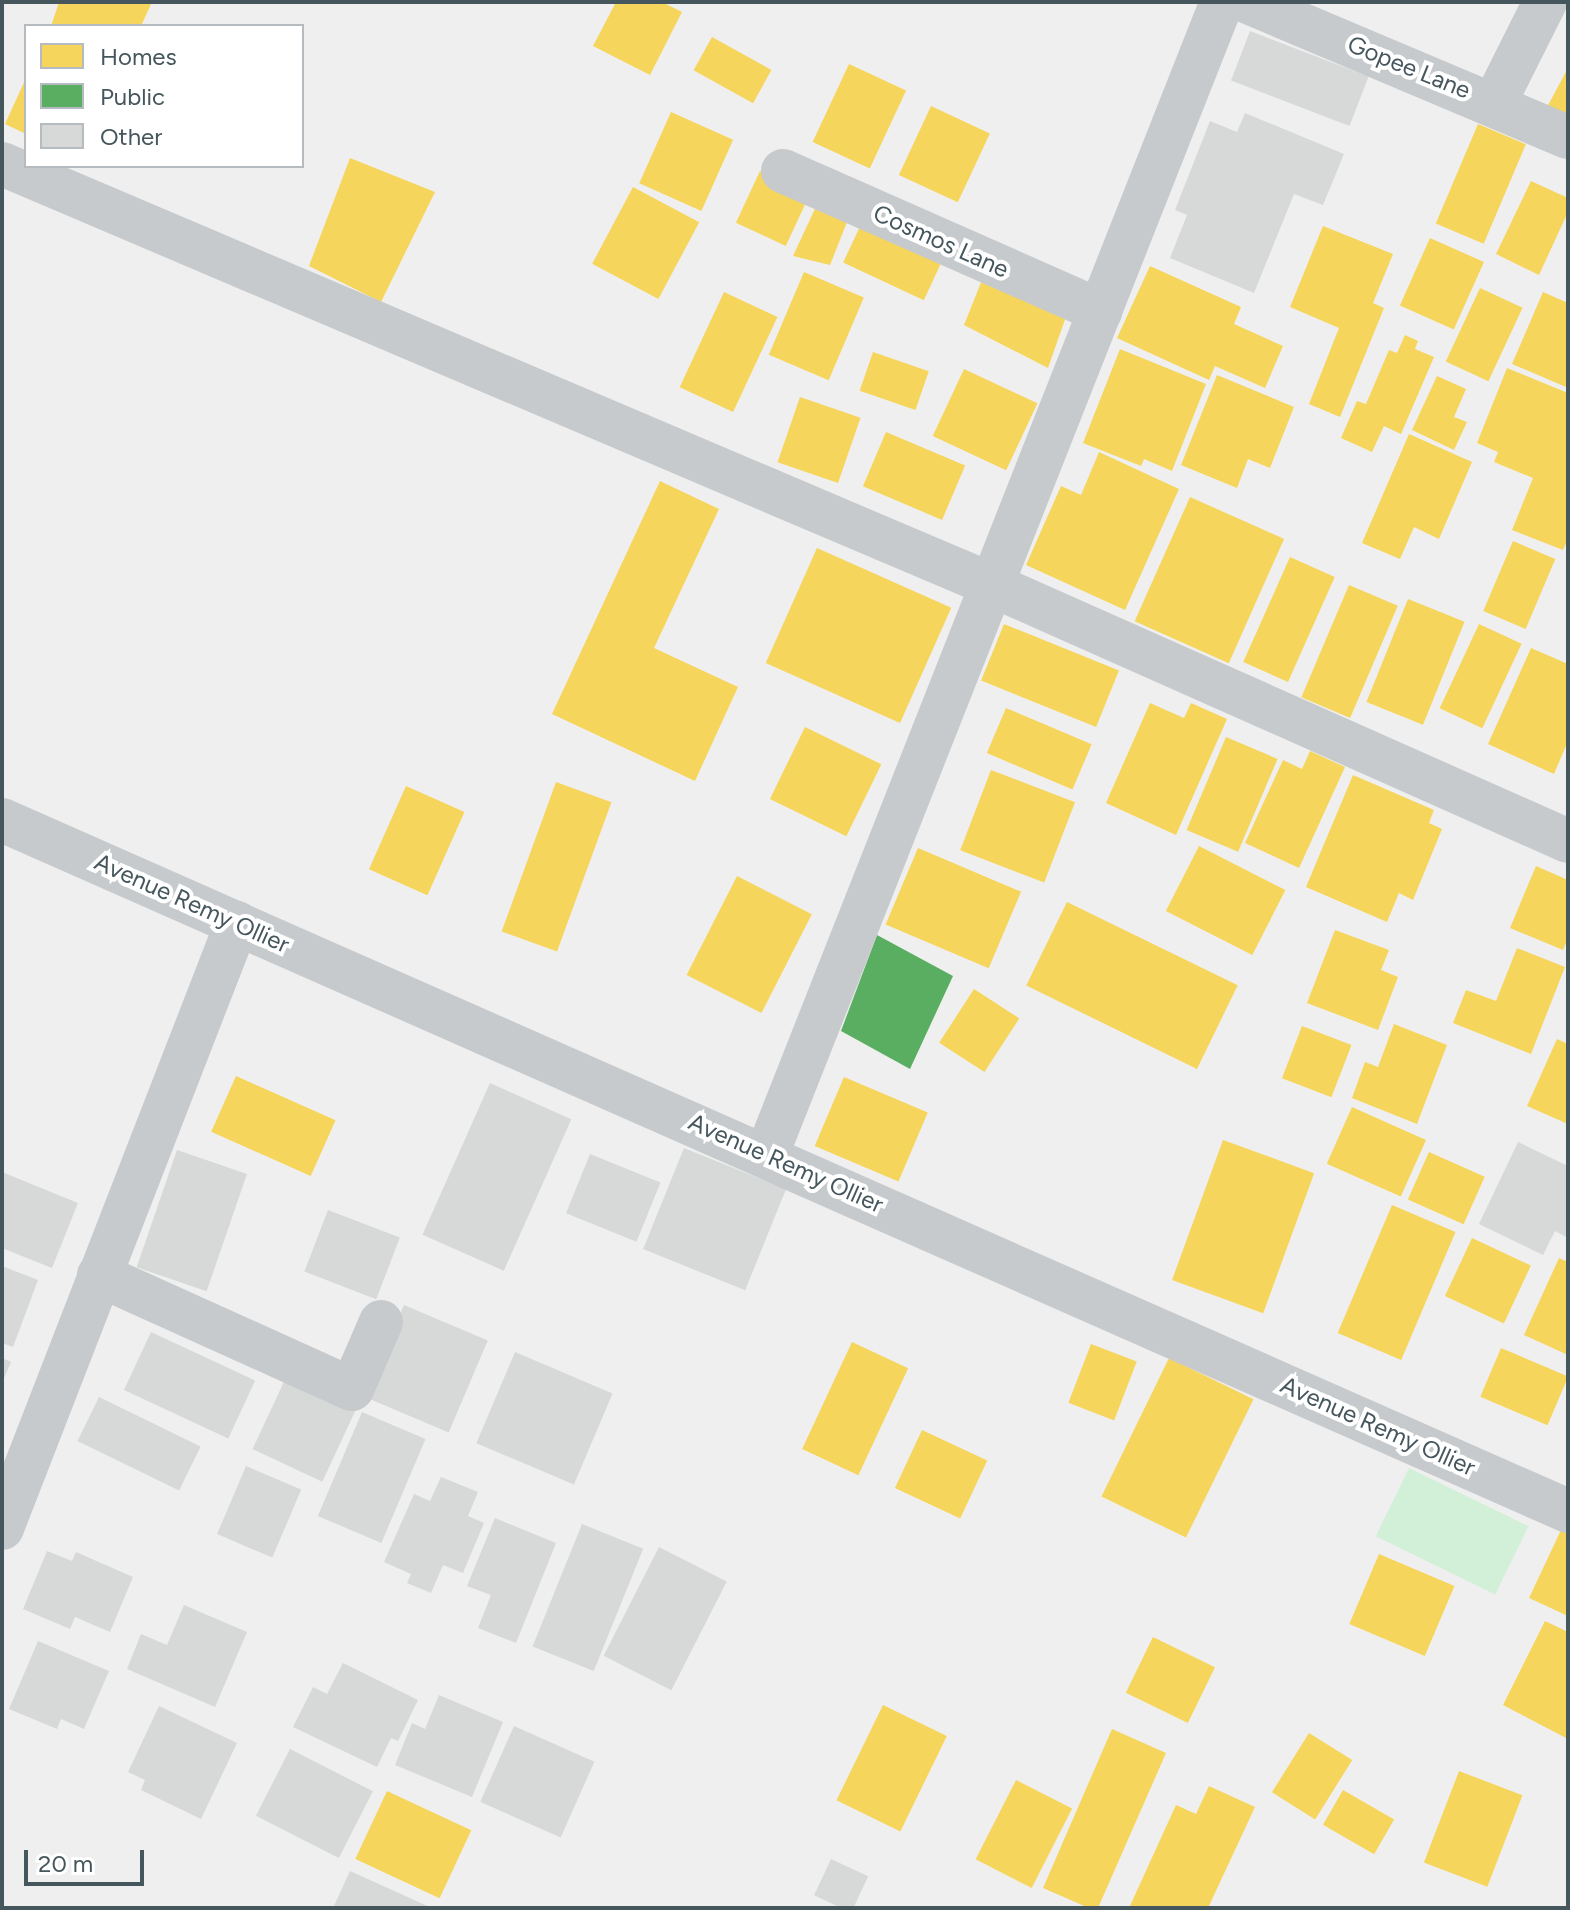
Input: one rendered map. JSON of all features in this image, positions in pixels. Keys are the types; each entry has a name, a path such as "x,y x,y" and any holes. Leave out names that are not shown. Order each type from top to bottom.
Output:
{"street":[{"path":"767,1154 1222,2"},
{"name":"Gopee Lane","path":"1248,2 1495,102 1568,137"},
{"path":"1495,102 1545,2"},
{"path":"2,164 992,585 1568,841"},
{"name":"Cosmos Lane","path":"783,171 1100,311"},
{"name":"Avenue Remy Ollier","path":"2,820 767,1154 1568,1511"},
{"path":"2,1528 237,923"},
{"path":"99,1275 352,1389 381,1322"}],"green space":[{"path":"1409,1468 1529,1526 1495,1595 1376,1536"}],"building: Homes":[{"path":"59,2 152,2 142,24 52,24"},
{"path":"616,2 662,2 682,12 650,75 593,46"},
{"path":"712,37 771,70 753,103 694,70"},
{"path":"849,64 906,91 870,169 813,142"},
{"path":"1568,68 1568,121 1546,109"},
{"path":"24,82 24,133 5,124"},
{"path":"931,106 990,133 958,202 899,175"},
{"path":"671,112 733,140 701,211 639,183"},
{"path":"1478,124 1526,144 1484,244 1436,223"},
{"path":"350,158 435,192 381,302 309,266"},
{"path":"760,171 810,194 786,246 736,223"},
{"path":"1531,181 1568,198 1568,212 1539,275 1496,254"},
{"path":"633,187 699,222 658,299 592,264"},
{"path":"820,198 851,212 830,265 793,256"},
{"path":"863,220 944,258 924,300 843,263"},
{"path":"1323,226 1393,254 1373,303 1384,308 1340,417 1309,404 1339,328 1290,307"},
{"path":"1430,238 1484,262 1454,330 1400,306"},
{"path":"1150,266 1241,307 1234,324 1283,346 1265,388 1215,366 1209,380 1117,338"},
{"path":"986,270 1069,308 1048,368 964,325"},
{"path":"804,272 864,297 829,380 769,355"},
{"path":"1480,288 1523,308 1488,381 1446,361"},
{"path":"724,292 777,317 733,412 680,387"},
{"path":"1543,292 1568,303 1566,387 1512,364"},
{"path":"1405,335 1418,341 1415,349 1434,357 1401,434 1384,426 1372,452 1341,438 1357,401 1366,404 1389,350 1397,353"},
{"path":"1120,349 1206,384 1172,471 1144,459 1141,466 1083,443"},
{"path":"873,352 929,371 915,410 860,391"},
{"path":"1507,368 1568,393 1568,539 1563,550 1512,530 1533,478 1494,462 1498,452 1477,443"},
{"path":"964,369 1037,403 1006,470 933,436"},
{"path":"1217,375 1294,407 1270,468 1248,459 1237,488 1181,465"},
{"path":"1437,376 1466,389 1454,417 1467,422 1454,450 1412,430"},
{"path":"800,397 861,418 838,483 778,462"},
{"path":"886,432 965,466 942,520 863,486"},
{"path":"1409,434 1472,462 1439,539 1414,527 1400,559 1362,543"},
{"path":"1099,452 1179,489 1125,610 1026,565 1061,486 1081,495"},
{"path":"660,481 719,509 654,648 738,687 695,781 552,714"},
{"path":"1190,497 1284,539 1229,663 1135,621"},
{"path":"1513,541 1555,559 1526,629 1483,611"},
{"path":"817,548 951,608 900,723 766,663"},
{"path":"1290,557 1335,577 1288,682 1243,662"},
{"path":"1349,585 1398,606 1350,718 1301,697"},
{"path":"1408,599 1465,622 1423,725 1366,702"},
{"path":"1004,624 1119,670 1096,727 981,681"},
{"path":"1479,624 1522,644 1482,728 1440,708"},
{"path":"1531,648 1568,664 1568,741 1554,774 1488,744"},
{"path":"1150,703 1184,718 1191,703 1227,719 1176,835 1106,803"},
{"path":"1006,708 1092,744 1072,789 987,753"},
{"path":"805,727 881,764 846,836 770,799"},
{"path":"1226,737 1278,759 1238,852 1187,830"},
{"path":"1310,751 1345,767 1299,868 1245,843 1283,760 1302,769"},
{"path":"991,770 1075,802 1044,883 960,850"},
{"path":"1353,775 1434,810 1429,823 1442,829 1413,900 1399,893 1387,922 1306,887"},
{"path":"556,782 611,802 557,952 502,931"},
{"path":"406,786 464,812 427,895 369,869"},
{"path":"1199,846 1285,890 1252,955 1166,911"},
{"path":"918,848 1021,892 989,968 886,924"},
{"path":"1536,866 1568,880 1568,938 1563,950 1510,928"},
{"path":"737,876 812,914 761,1013 687,975"},
{"path":"1067,902 1238,985 1197,1069 1026,986"},
{"path":"1335,930 1389,950 1381,970 1398,977 1378,1030 1307,1003"},
{"path":"1517,948 1565,967 1531,1054 1453,1023 1466,990 1496,1001"},
{"path":"974,989 1019,1018 984,1072 939,1043"},
{"path":"1394,1024 1447,1045 1417,1124 1352,1098 1365,1062 1378,1067"},
{"path":"1302,1026 1351,1045 1331,1097 1282,1078"},
{"path":"1557,1039 1568,1044 1568,1124 1527,1106"},
{"path":"236,1076 336,1120 311,1176 211,1132"},
{"path":"844,1077 928,1113 898,1182 815,1146"},
{"path":"1352,1107 1426,1140 1401,1197 1327,1164"},
{"path":"1223,1140 1314,1173 1263,1313 1172,1280"},
{"path":"1429,1152 1485,1177 1464,1224 1408,1200"},
{"path":"1392,1205 1456,1232 1401,1360 1338,1333"},
{"path":"1472,1238 1531,1265 1504,1323 1445,1296"},
{"path":"1559,1258 1568,1262 1568,1355 1524,1335"},
{"path":"852,1342 908,1368 858,1475 802,1449"},
{"path":"1091,1344 1137,1362 1114,1420 1068,1403"},
{"path":"1501,1348 1568,1376 1547,1425 1480,1397"},
{"path":"1169,1358 1253,1399 1186,1538 1101,1496"},
{"path":"922,1430 987,1460 960,1518 895,1488"},
{"path":"1561,1530 1568,1534 1568,1616 1529,1598"},
{"path":"1379,1554 1454,1586 1425,1656 1349,1624"},
{"path":"1545,1621 1568,1632 1568,1739 1503,1705"},
{"path":"1153,1637 1215,1667 1188,1723 1126,1693"},
{"path":"883,1705 947,1736 900,1831 837,1800"},
{"path":"1112,1729 1166,1753 1098,1908 1089,1908 1043,1888"},
{"path":"1309,1733 1352,1760 1315,1819 1272,1792"},
{"path":"1459,1771 1522,1795 1487,1887 1424,1862"},
{"path":"1016,1780 1072,1809 1032,1888 976,1859"},
{"path":"1209,1786 1255,1807 1208,1908 1129,1908 1176,1805 1196,1814"},
{"path":"1343,1790 1394,1820 1374,1854 1323,1825"},
{"path":"387,1791 471,1830 440,1898 355,1859"}],"building: Public":[{"path":"877,935 953,976 910,1069 841,1031"}],"building: Other":[{"path":"1250,31 1369,77 1350,126 1231,80"},
{"path":"1245,113 1344,154 1323,205 1294,194 1254,293 1170,258 1187,215 1175,210 1210,121 1237,132"},
{"path":"490,1083 571,1119 504,1271 422,1235"},
{"path":"1518,1142 1568,1166 1568,1238 1555,1231 1543,1255 1479,1224"},
{"path":"684,1148 786,1189 745,1290 643,1249"},
{"path":"177,1150 247,1174 207,1291 137,1267"},
{"path":"590,1154 660,1182 636,1242 566,1213"},
{"path":"2,1172 78,1203 52,1268 2,1248"},
{"path":"328,1210 400,1238 376,1299 304,1272"},
{"path":"2,1266 38,1280 13,1347 2,1343"},
{"path":"404,1305 488,1341 449,1433 365,1397"},
{"path":"151,1332 255,1381 228,1439 124,1390"},
{"path":"515,1352 613,1393 574,1485 476,1443"},
{"path":"2,1358 11,1362 2,1383"},
{"path":"288,1373 358,1406 322,1482 253,1449"},
{"path":"99,1397 201,1447 179,1491 78,1441"},
{"path":"362,1412 426,1439 381,1543 318,1516"},
{"path":"246,1466 301,1489 272,1558 217,1534"},
{"path":"441,1477 478,1492 468,1516 484,1523 463,1573 443,1565 431,1593 407,1583 411,1574 384,1562 414,1494 430,1501"},
{"path":"495,1518 556,1543 516,1643 478,1628 491,1595 467,1586"},
{"path":"582,1524 643,1549 594,1671 533,1646"},
{"path":"659,1547 727,1582 671,1690 604,1656"},
{"path":"47,1551 72,1561 76,1552 133,1577 110,1632 75,1617 70,1629 23,1609"},
{"path":"184,1605 247,1632 215,1707 127,1669 141,1634 167,1645"},
{"path":"38,1641 109,1671 84,1729 61,1719 57,1729 9,1709"},
{"path":"343,1663 418,1700 398,1741 391,1738 377,1767 293,1727 313,1687 327,1694"},
{"path":"439,1695 503,1722 472,1797 395,1765 412,1723 425,1729"},
{"path":"159,1706 237,1743 201,1819 141,1790 145,1780 128,1772"},
{"path":"514,1726 594,1762 561,1838 480,1802"},
{"path":"290,1749 373,1791 339,1858 256,1816"},
{"path":"831,1859 868,1876 853,1908 841,1908 814,1895"},
{"path":"350,1871 432,1908 333,1908"}]}
